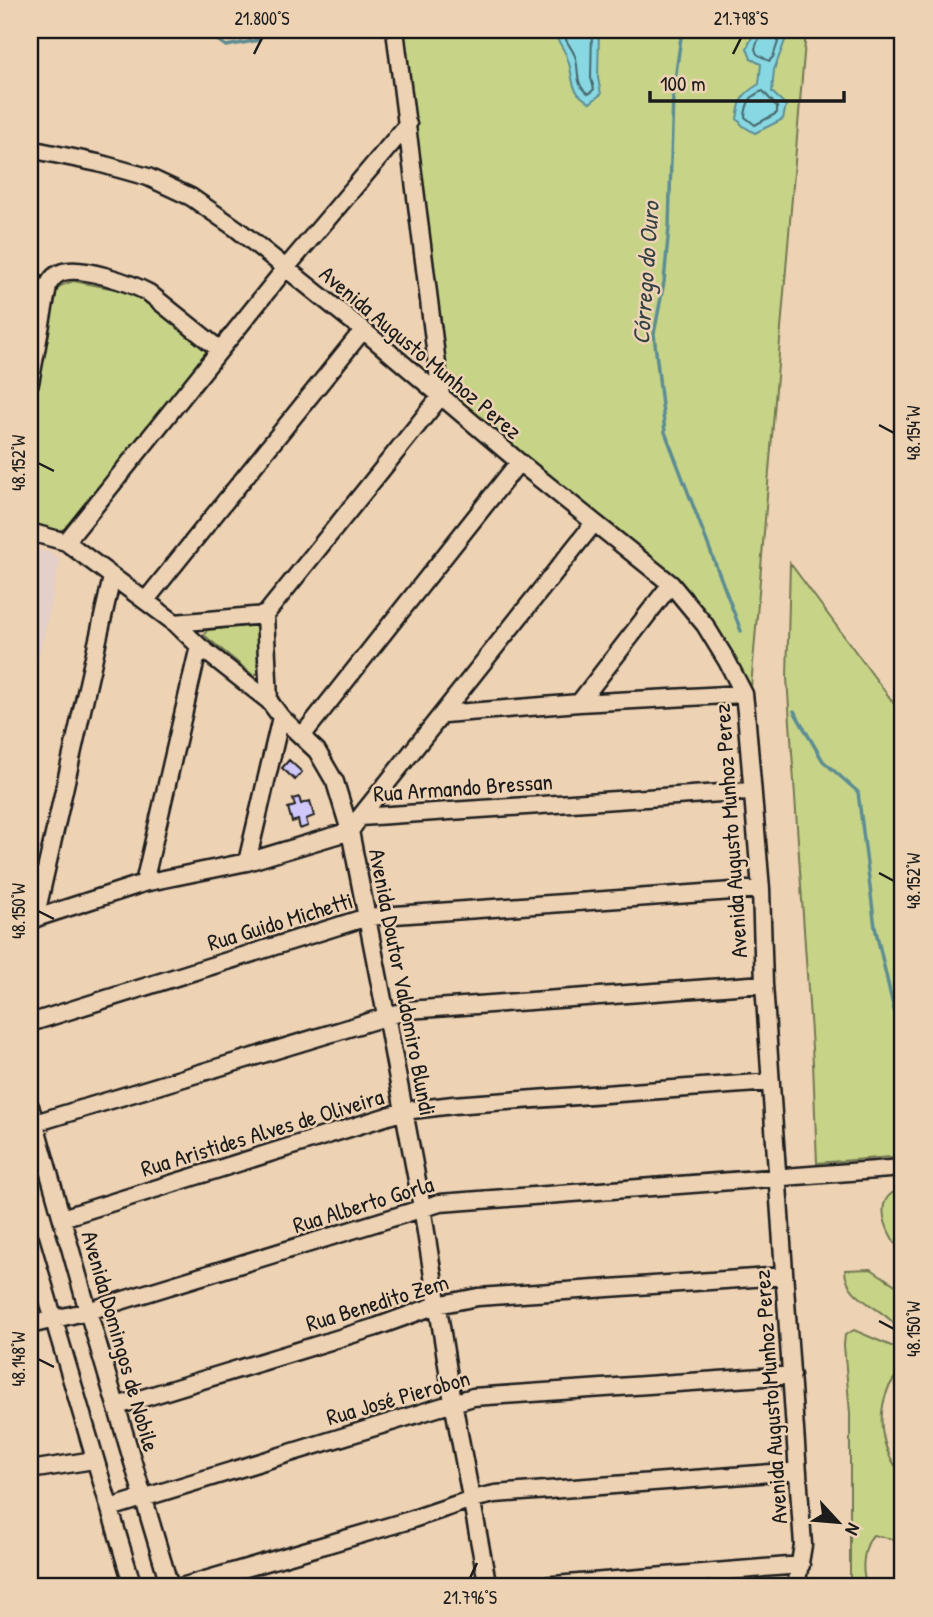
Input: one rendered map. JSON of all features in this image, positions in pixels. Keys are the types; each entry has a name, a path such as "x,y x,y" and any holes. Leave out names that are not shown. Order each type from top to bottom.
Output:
{"street":[{"path":"269,701 265,615 441,396 395,30"},
{"path":"66,542 285,269 408,124"},
{"name":"Avenida Augusto Munhoz Perez","path":"30,149 148,177 191,197 237,229 363,330 519,463 671,584 705,625 744,694 761,889 764,984 803,1545 796,1587"},
{"path":"30,383 48,286 56,275 65,271 123,281 136,286 149,293 220,350"},
{"path":"146,600 363,330"},
{"path":"302,736 519,463"},
{"path":"355,824 594,523"},
{"name":"Avenida Doutor Valdomiro Blundi","path":"30,532 66,542 146,600 269,701 327,765 355,824 367,917 422,1207 453,1402 488,1587"},
{"path":"32,920 112,577"},
{"path":"579,703 671,584"},
{"path":"175,623 265,615"},
{"path":"144,883 199,646"},
{"path":"444,714 744,694"},
{"path":"247,862 281,717"},
{"name":"Rua Armando Bressan","path":"32,920 144,883 247,862 355,824 751,791"},
{"name":"Rua Guido Michetti","path":"30,1023 367,917 761,889"},
{"path":"35,1123 386,1015 442,1006 764,984"},
{"name":"Rua Aristides Alves de Oliveira","path":"62,1218 404,1111 453,1105 771,1082"},
{"name":"Avenida Domingos de Nobile","path":"30,1107 170,1587"},
{"name":"Rua Alberto Gorla","path":"30,1325 88,1311 440,1203 903,1168"},
{"path":"30,1239 133,1587"},
{"name":"Rua Benedito Zem","path":"117,1406 376,1327 437,1305 478,1297 785,1276"},
{"name":"Rua José Pierobon","path":"110,1508 453,1402 507,1393 792,1375"},
{"path":"30,1471 94,1460"},
{"path":"181,1587 410,1520 472,1499 524,1491 798,1471"},
{"path":"530,1587 801,1565"}],"shaded area":[{"path":"30,549 51,553 60,561 30,697"}],"green space":[{"path":"402,30 806,30 749,711 676,578 442,395"},
{"path":"73,281 126,291 151,302 206,348 207,355 68,528 57,531 30,526 30,407 52,298 60,286"},
{"path":"790,563 903,716 903,1156 817,1163 813,1063 787,678"},
{"path":"253,625 258,629 260,671 254,676 204,635 207,630"},
{"path":"903,1189 903,1254 887,1228 883,1208 892,1193"},
{"path":"871,1269 903,1290 905,1334 903,1361 884,1400 882,1423 885,1445 903,1475 903,1541 873,1535 864,1560 864,1575 868,1587 850,1587 850,1413 845,1335 854,1330 896,1348 903,1343 892,1321 854,1292 848,1282 845,1270"}],"water":[{"path":"564,30 599,30 598,78 601,94 590,103 578,94 573,84 567,57 557,39"},
{"path":"755,30 789,30 774,70 772,92 786,105 783,119 755,133 737,119 742,98 759,84 761,64 751,59 747,48"}],"building":[{"path":"289,760 302,772 295,780 282,768"},
{"path":"299,797 301,804 310,801 314,816 306,819 308,826 300,829 298,820 292,822 288,808 295,806 293,799"}],"waterway":[{"path":"204,30 226,46 259,40 264,30"},
{"name":"Córrego do Ouro","path":"682,30 673,94 669,227 664,282 654,334 665,432 741,631"},
{"path":"794,711 823,761 858,792 875,927 903,1049"}]}
